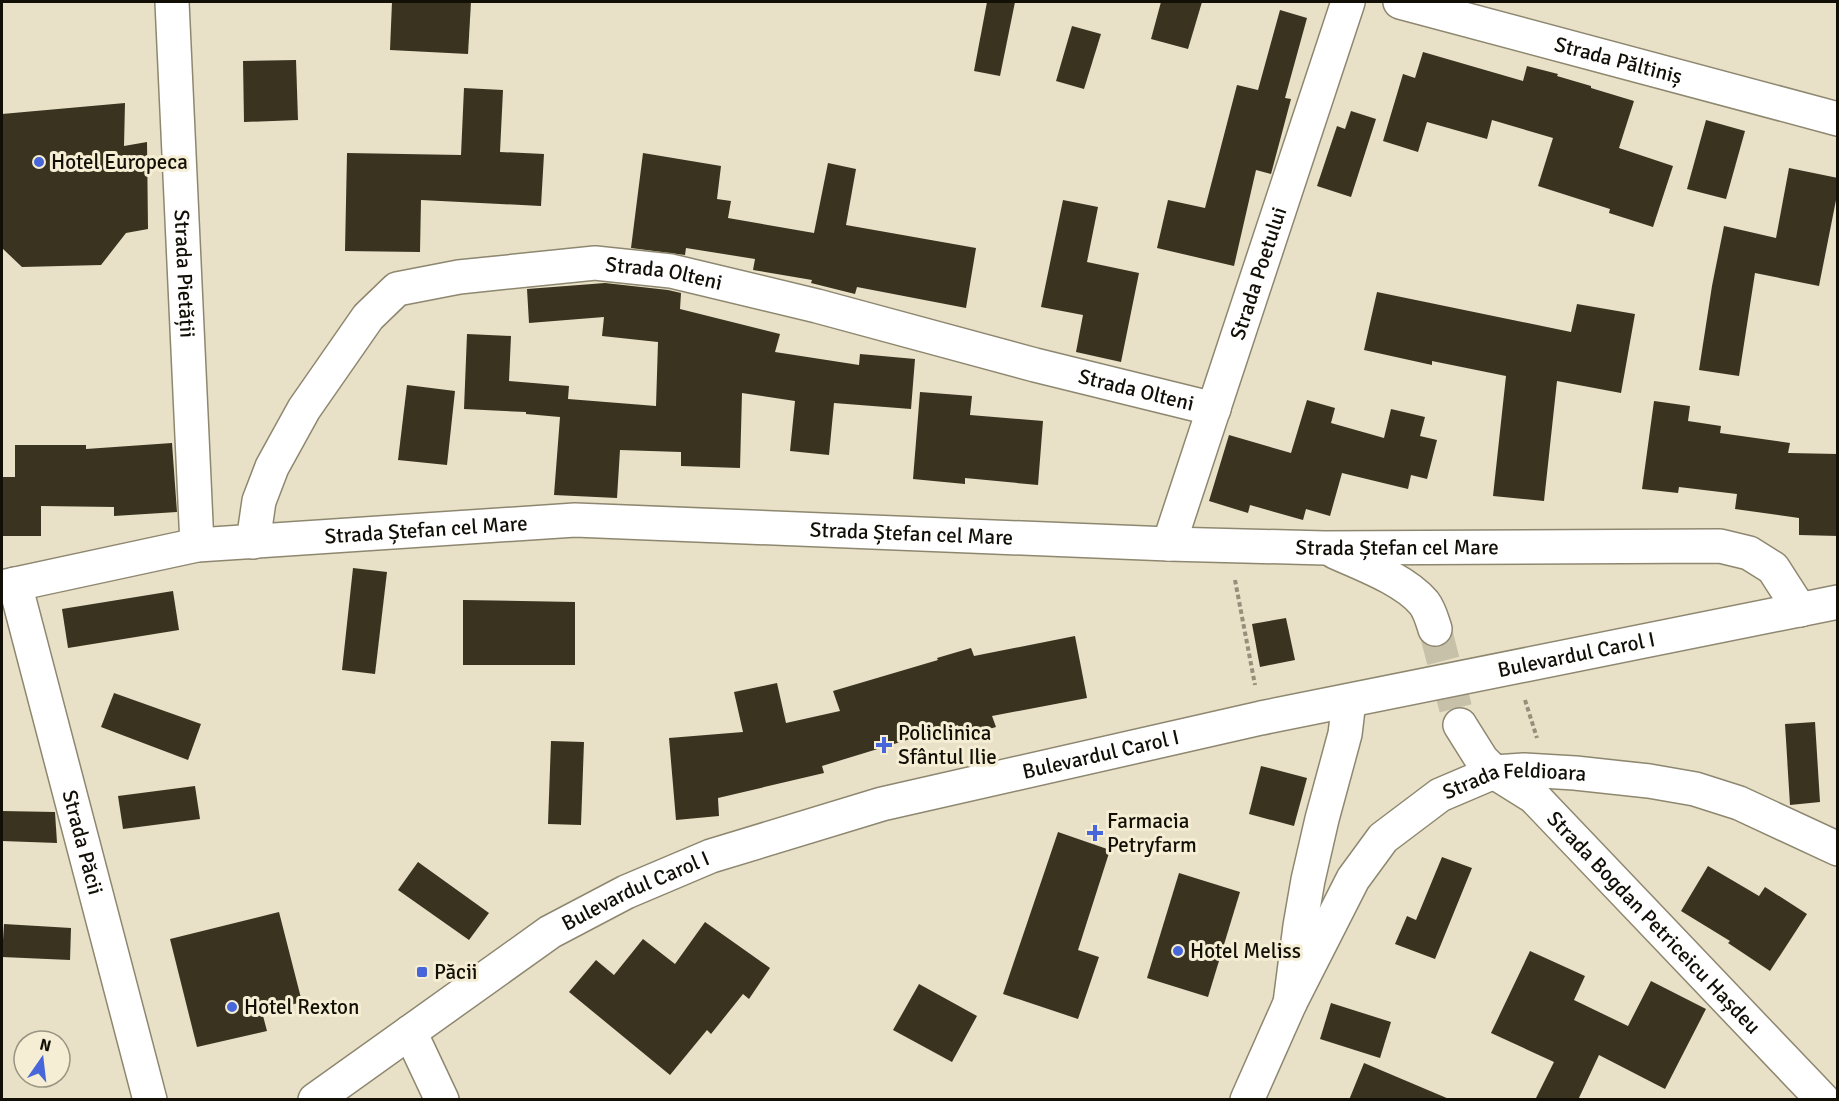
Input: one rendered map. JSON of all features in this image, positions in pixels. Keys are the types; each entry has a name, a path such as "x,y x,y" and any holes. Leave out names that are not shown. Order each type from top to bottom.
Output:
{"street":[{"name":"Strada Pietății","path":"172,2 197,545"},
{"name":"Strada Poetului","path":"1169,544 1348,2"},
{"name":"Strada Păltiniș","path":"1400,2 1838,119"},
{"name":"Strada Olteni","path":"253,542 258,501 272,467 304,409 368,317 397,288 459,277 595,263 671,271 817,306 1035,365 1214,410"},
{"name":"Strada Ștefan cel Mare","path":"8,586 197,545 575,520 1169,544 1325,548 1720,546 1749,553 1773,568 1800,610"},
{"path":"1325,548 1365,565 1416,594 1429,611 1435,629"},
{"name":"Strada Păcii","path":"8,586 150,1100"},
{"name":"Bulevardul Carol I","path":"315,1100 550,932 626,892 711,856 882,804 1261,718 1838,602"},
{"name":"Strada Feldioara","path":"1290,1003 1308,880 1345,735 1349,701"},
{"name":"Strada Bogdan Petriceicu Hașdeu","path":"1460,725 1482,760 1494,772 1534,797 1823,1100"},
{"name":"Strada Feldioara","path":"1246,1100 1290,1003 1353,879 1383,838 1440,795 1494,772 1524,770 1649,781 1695,789 1739,802 1838,849"},
{"path":"410,1032 442,1100"}],"path":[{"path":"1228,545 1261,718"},
{"path":"1516,667 1547,772"}],"building":[{"path":"392,2 471,2 468,54 390,50"},
{"path":"987,2 1015,2 1000,76 974,71"},
{"path":"1161,2 1202,2 1188,49 1151,39"},
{"path":"1280,10 1307,18 1285,98 1291,99 1271,174 1256,170 1234,266 1157,248 1168,200 1205,208 1237,85 1258,90"},
{"path":"1072,26 1101,34 1084,89 1056,81"},
{"path":"1423,52 1523,81 1527,66 1558,74 1557,76 1634,101 1619,148 1673,166 1653,227 1609,213 1610,209 1538,186 1553,138 1492,120 1487,139 1427,122 1418,152 1383,141 1403,74 1415,78"},
{"path":"296,60 298,120 244,122 243,61"},
{"path":"464,88 503,90 500,152 544,154 541,206 421,200 420,252 345,251 347,153 461,155"},
{"path":"125,103 124,146 147,142 148,229 126,233 101,265 22,267 2,248 2,114"},
{"path":"1351,111 1376,119 1351,197 1317,186 1337,126 1345,129"},
{"path":"1706,120 1745,131 1726,199 1687,189"},
{"path":"643,153 721,166 717,199 731,201 728,218 814,233 828,163 856,169 846,225 976,248 966,308 857,287 855,294 811,283 812,280 753,270 755,259 686,248 685,255 631,248"},
{"path":"1789,168 1838,178 1838,190 1819,286 1755,273 1739,376 1699,370 1724,226 1776,238"},
{"path":"1063,200 1098,207 1087,262 1139,273 1121,362 1076,352 1083,315 1041,307"},
{"path":"605,283 681,293 680,309 780,334 775,352 859,365 860,354 915,359 911,409 834,403 829,455 790,451 795,401 742,393 740,468 681,466 681,452 620,450 617,498 554,495 560,417 526,414 526,412 464,409 467,334 511,336 509,381 569,386 568,399 656,406 658,342 602,336 604,317 529,323 527,289"},
{"path":"1377,292 1571,332 1577,304 1635,314 1621,393 1557,381 1544,501 1493,496 1506,376 1432,361 1432,365 1364,350"},
{"path":"407,385 455,391 447,465 398,460"},
{"path":"920,392 972,396 970,415 1043,421 1038,485 965,478 965,484 913,479"},
{"path":"1307,400 1335,408 1331,423 1384,438 1391,409 1425,417 1420,436 1437,440 1427,479 1411,475 1408,489 1342,473 1330,516 1306,509 1303,520 1250,505 1248,513 1209,501 1229,435 1291,453"},
{"path":"1654,401 1690,406 1688,421 1721,426 1720,433 1790,443 1788,453 1838,454 1838,536 1799,535 1799,518 1735,509 1737,494 1679,487 1678,493 1642,489"},
{"path":"172,443 177,512 114,516 114,507 41,506 41,536 2,536 2,477 15,477 15,445 86,445 86,449"},
{"path":"353,568 387,572 375,674 342,670"},
{"path":"173,591 179,630 68,648 62,609"},
{"path":"463,600 575,602 575,665 463,665"},
{"path":"1286,618 1295,660 1260,667 1252,624"},
{"path":"1075,636 1087,698 992,716 996,727 962,737 958,725 907,740 822,766 824,773 718,798 719,816 676,820 669,738 743,732 734,692 777,683 786,723 840,711 833,691 938,660 937,658 971,648 974,656"},
{"path":"114,693 201,724 188,760 101,727"},
{"path":"1815,722 1820,802 1790,805 1785,724"},
{"path":"551,741 584,742 581,825 548,824"},
{"path":"1261,766 1307,778 1294,826 1249,814"},
{"path":"195,786 200,819 123,829 118,796"},
{"path":"2,811 55,812 57,843 2,841"},
{"path":"1058,832 1110,850 1078,950 1099,957 1078,1019 1003,994"},
{"path":"1442,857 1472,868 1435,959 1395,944 1407,916 1416,920"},
{"path":"418,862 489,913 469,940 398,890"},
{"path":"1708,866 1759,896 1765,887 1807,914 1770,971 1728,943 1730,941 1681,911"},
{"path":"1179,873 1240,892 1208,997 1147,978"},
{"path":"279,912 302,1002 262,1012 267,1031 197,1047 170,939"},
{"path":"705,922 770,968 749,999 743,994 711,1034 707,1030 670,1075 569,992 596,960 614,975 643,939 675,964"},
{"path":"4,924 71,928 70,960 2,957"},
{"path":"1530,951 1585,976 1574,1000 1628,1026 1651,981 1706,1009 1665,1089 1599,1055 1578,1100 1535,1100 1554,1062 1491,1033"},
{"path":"919,984 977,1016 952,1062 893,1030"},
{"path":"1331,1003 1391,1022 1380,1058 1320,1039"},
{"path":"1364,1063 1449,1099 1449,1100 1349,1100"}],"tunnel":[{"path":"1435,629 1460,725"}],"place":[{"name":"Hotel Europeca","path":"39,162"},
{"name":"Policlinica Sfântul Ilie","path":"884,745"},
{"name":"Farmacia Petryfarm","path":"1095,833"},
{"name":"Hotel Meliss","path":"1178,951"},
{"name":"Păcii","path":"422,972"},
{"name":"Hotel Rexton","path":"232,1007"}]}
